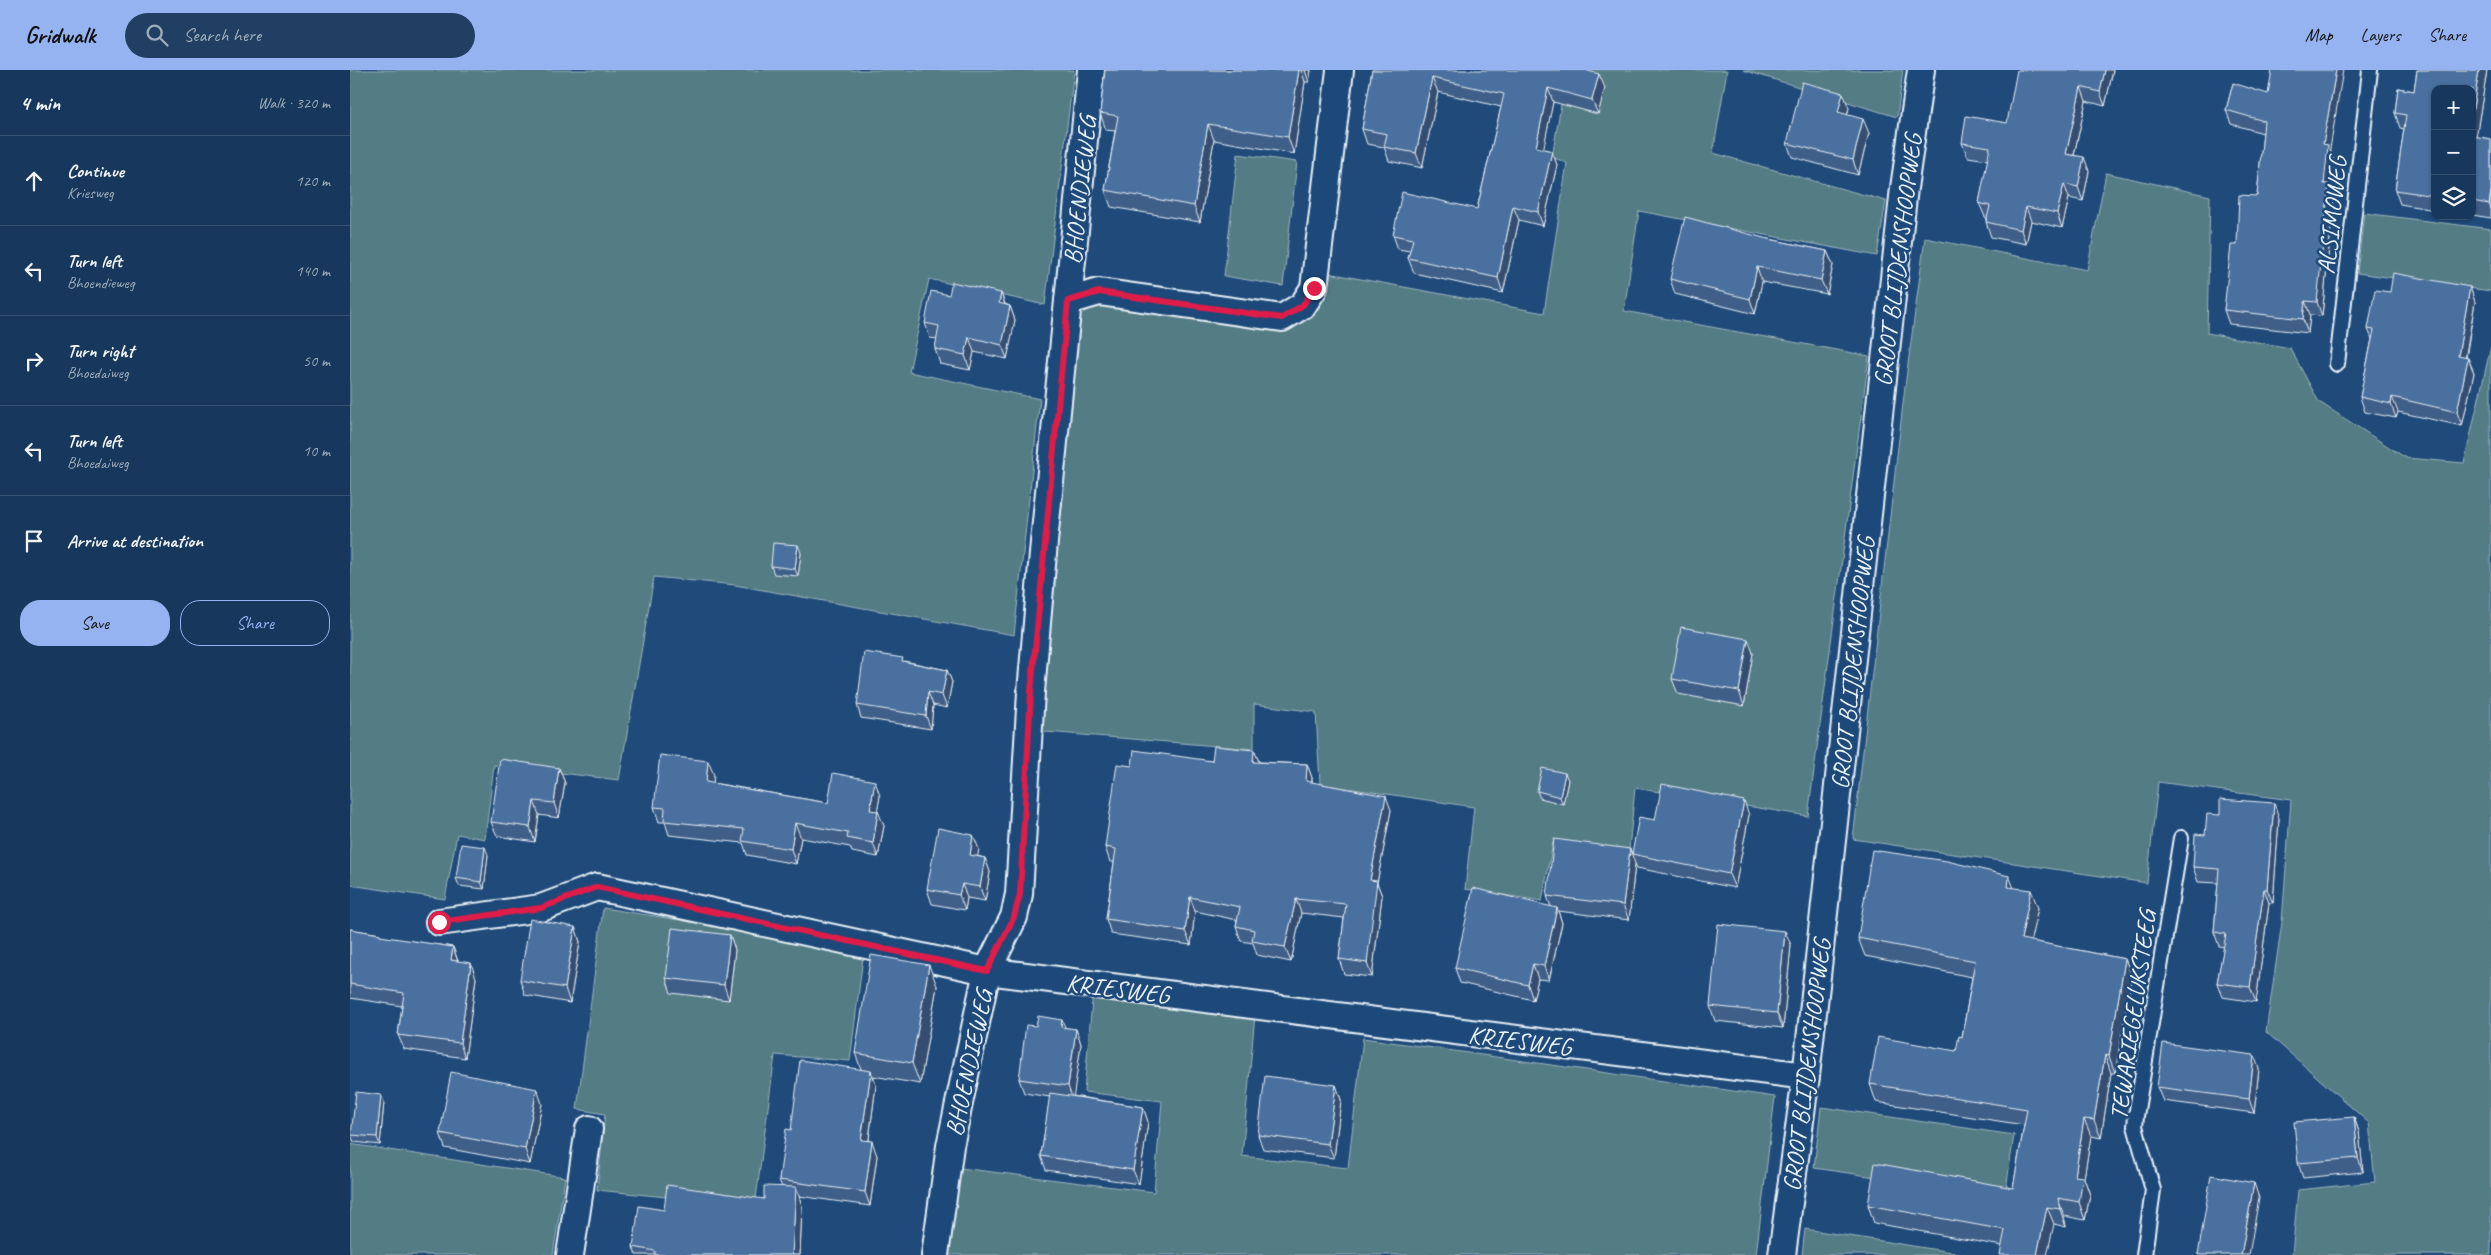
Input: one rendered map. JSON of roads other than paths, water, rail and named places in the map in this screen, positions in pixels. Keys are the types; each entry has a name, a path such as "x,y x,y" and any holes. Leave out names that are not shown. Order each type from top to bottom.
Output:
{"street":[{"name":"BHOENDIEWEG","path":"935,1255 950,1146 987,971 1014,917 1020,894 1031,692 1091,70"},
{"path":"1068,301 1099,292 1282,318 1303,305 1314,288 1340,70"},
{"name":"GROOT BLIJDENSHOOPWEG","path":"1782,1255 1806,1076 1904,188 1921,70"},
{"name":"KRIESWEG","path":"439,922 541,908 597,887 987,971 1806,1076"},
{"path":"570,1255 589,1129"}],"lane":[{"name":"ALSIMOWEG","path":"2338,364 2370,70"},
{"name":"TEWARIEGELUKSTEEG","path":"2144,1255 2153,1190 2135,1121 2181,838"}]}
